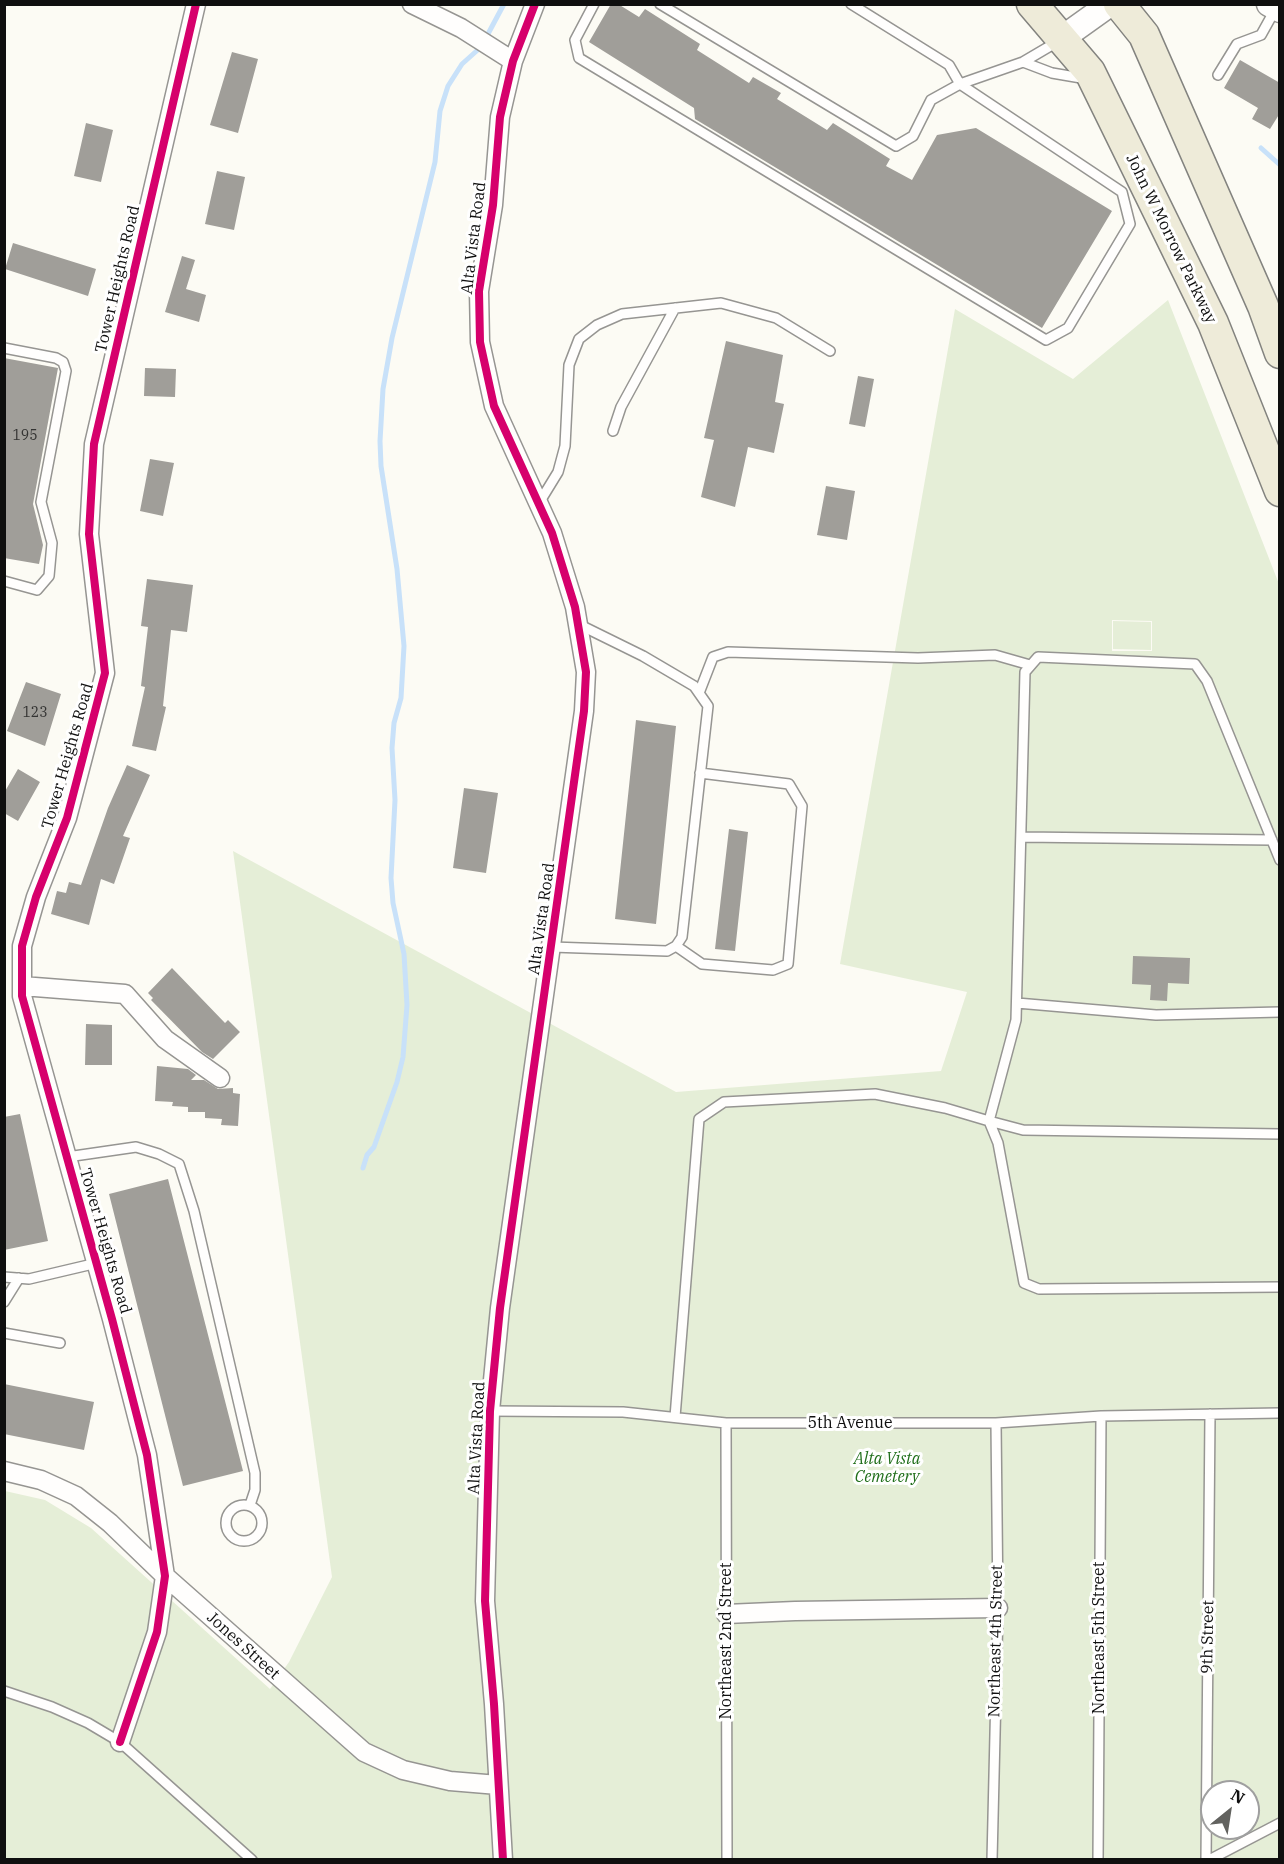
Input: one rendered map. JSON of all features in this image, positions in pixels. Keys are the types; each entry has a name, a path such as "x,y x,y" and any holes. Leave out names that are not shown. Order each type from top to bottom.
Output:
{"main road":[{"name":"John W Morrow Parkway","path":"1032,4 1090,72 1213,323 1280,491"},
{"path":"1119,4 1144,35 1263,306 1280,353"}],"street":[{"name":"Tower Heights Road","path":"120,1742 157,1632 165,1576 147,1455 97,1263 22,996 22,945 36,897 67,818 105,673 89,534 94,444 196,4"},
{"path":"412,4 461,28 513,61"},
{"name":"Alta Vista Road","path":"503,1860 485,1601 490,1411 500,1308 584,711 586,672 575,607 552,533 494,406 480,342 479,291 493,205 500,117 513,61 535,4"},
{"path":"1061,39 1110,4"},
{"path":"22,986 125,994 165,1040 220,1078"},
{"name":"Jones Street","path":"4,1471 41,1480 76,1496 110,1522 165,1576 364,1752 403,1770 450,1781 498,1785"},
{"path":"726,1614 998,1608"}],"lane":[{"path":"594,4 575,40 579,58 1046,340 1068,328 1130,224 1122,192 960,84 949,65 850,4"},
{"path":"660,4 896,146 913,136 931,100 960,84 1023,62 1061,39"},
{"path":"1218,75 1237,44 1261,35 1275,7"},
{"path":"1023,62 1052,73 1094,80"},
{"path":"539,503 558,472 565,447 569,365 579,339 597,325 622,314 721,303 776,318 830,351"},
{"path":"613,431 621,407 675,308"},
{"path":"4,348 56,358 63,362 66,371 41,502 52,543 49,576 37,590 4,581"},
{"path":"552,947 667,951 676,946 682,937 708,706 694,686 643,656 578,624"},
{"path":"699,693 712,657 728,652 918,658 995,655 1030,665"},
{"path":"1280,860 1207,681 1195,664 1038,657 1030,665 1025,672 1016,1020 989,1121 998,1143 1024,1283 1039,1289 1280,1287"},
{"path":"676,946 702,964 773,970 788,963 802,806 789,784 700,773"},
{"path":"1022,837 1272,840"},
{"path":"1017,1003 1156,1015 1280,1011"},
{"path":"675,1417 699,1119 724,1102 875,1094 945,1108 1023,1130 1280,1134"},
{"path":"67,1156 136,1147 159,1154 179,1164 194,1211 255,1473 255,1490 250,1505"},
{"path":"4,1277 29,1279 97,1263"},
{"path":"4,1302 19,1278"},
{"path":"4,1333 60,1343"},
{"name":"5th Avenue","path":"490,1411 623,1412 726,1424 996,1423 1101,1416 1280,1413"},
{"name":"9th Street","path":"1207,1860 1210,1414"},
{"name":"Northeast 5th Street","path":"1098,1860 1101,1416"},
{"name":"Northeast 4th Street","path":"992,1860 998,1608 996,1423"},
{"name":"Northeast 2nd Street","path":"726,1424 727,1860"},
{"path":"4,1691 52,1707 88,1723 120,1742 252,1860"},
{"path":"1207,1860 1280,1823"}],"green space":[{"name":"Alta Vista Cemetery","path":"1168,300 1279,584 1279,1859 5,1860 5,1491 45,1500 91,1528 270,1689 289,1662 332,1577 233,851 676,1092 941,1071 967,992 840,964 955,309 1073,379","holes":["1112,620 1152,621 1152,651 1112,651"]},
{"path":"1113,621 1151,622 1151,650 1113,649"}],"building":[{"path":"611,4 618,4 639,17 645,9 700,44 697,50 749,83 753,77 781,93 777,99 827,130 833,123 890,159 886,166 912,180 937,135 976,128 1112,211 1042,328 695,119 694,108 589,42"},
{"path":"232,52 258,59 238,133 210,125"},
{"path":"1240,60 1280,83 1280,113 1270,129 1252,119 1258,108 1224,88"},
{"path":"86,123 113,130 101,182 74,176"},
{"path":"217,171 245,177 234,230 205,224"},
{"path":"13,243 96,269 88,296 5,269"},
{"path":"182,256 195,260 186,289 206,295 199,322 165,312"},
{"path":"726,341 783,355 775,402 784,404 774,453 748,447 735,507 701,497 714,440 704,438"},
{"path":"4,358 58,368 33,504 43,545 39,564 4,558"},
{"path":"145,368 176,369 175,397 144,396"},
{"path":"858,376 874,379 865,427 849,424"},
{"path":"150,459 174,463 163,516 140,511"},
{"path":"826,486 855,491 847,540 817,535"},
{"path":"147,579 193,585 187,632 171,630 163,706 166,707 156,751 132,746 145,687 141,686 148,627 141,626"},
{"path":"26,682 61,694 45,746 7,731"},
{"path":"636,720 676,726 656,924 615,919"},
{"path":"127,765 150,775 123,836 130,838 114,884 101,879 89,925 51,914 57,891 66,893 69,882 81,885 108,808"},
{"path":"18,769 40,782 18,821 4,813 4,793"},
{"path":"464,788 498,793 486,873 453,868"},
{"path":"729,829 748,832 735,951 715,949"},
{"path":"1133,956 1190,958 1189,984 1168,983 1167,1001 1150,1000 1151,985 1132,984"},
{"path":"172,968 225,1023 228,1020 240,1032 213,1059 202,1052 151,1000 153,998 148,993"},
{"path":"86,1024 112,1025 112,1065 85,1065"},
{"path":"157,1066 188,1069 196,1075 191,1080 204,1080 218,1089 233,1088 233,1093 240,1094 238,1126 221,1125 222,1119 205,1118 205,1112 188,1112 188,1107 172,1106 173,1102 155,1101"},
{"path":"20,1114 48,1241 4,1250 4,1117"},
{"path":"168,1179 243,1471 183,1486 109,1194"},
{"path":"4,1384 94,1402 84,1450 4,1434"}],"waterway":[{"path":"363,1168 367,1155 374,1147 397,1082 403,1057 407,1005 404,954 393,903 391,878 395,800 392,748 394,723 401,698 404,646 397,569 381,466 383,389 392,338 435,162 440,111 448,86 462,64 481,47 504,4"},
{"path":"1261,148 1280,165"}],"cycle path":[{"path":"120,1742 157,1632 165,1576 147,1455 112,1319 22,996 22,946 36,897 67,818 105,673 89,534 94,444 196,4"},
{"path":"503,1860 494,1704 485,1601 490,1411 500,1308 584,711 586,672 575,607 552,533 494,406 480,342 479,291 493,205 500,117 513,61 535,4"}]}
